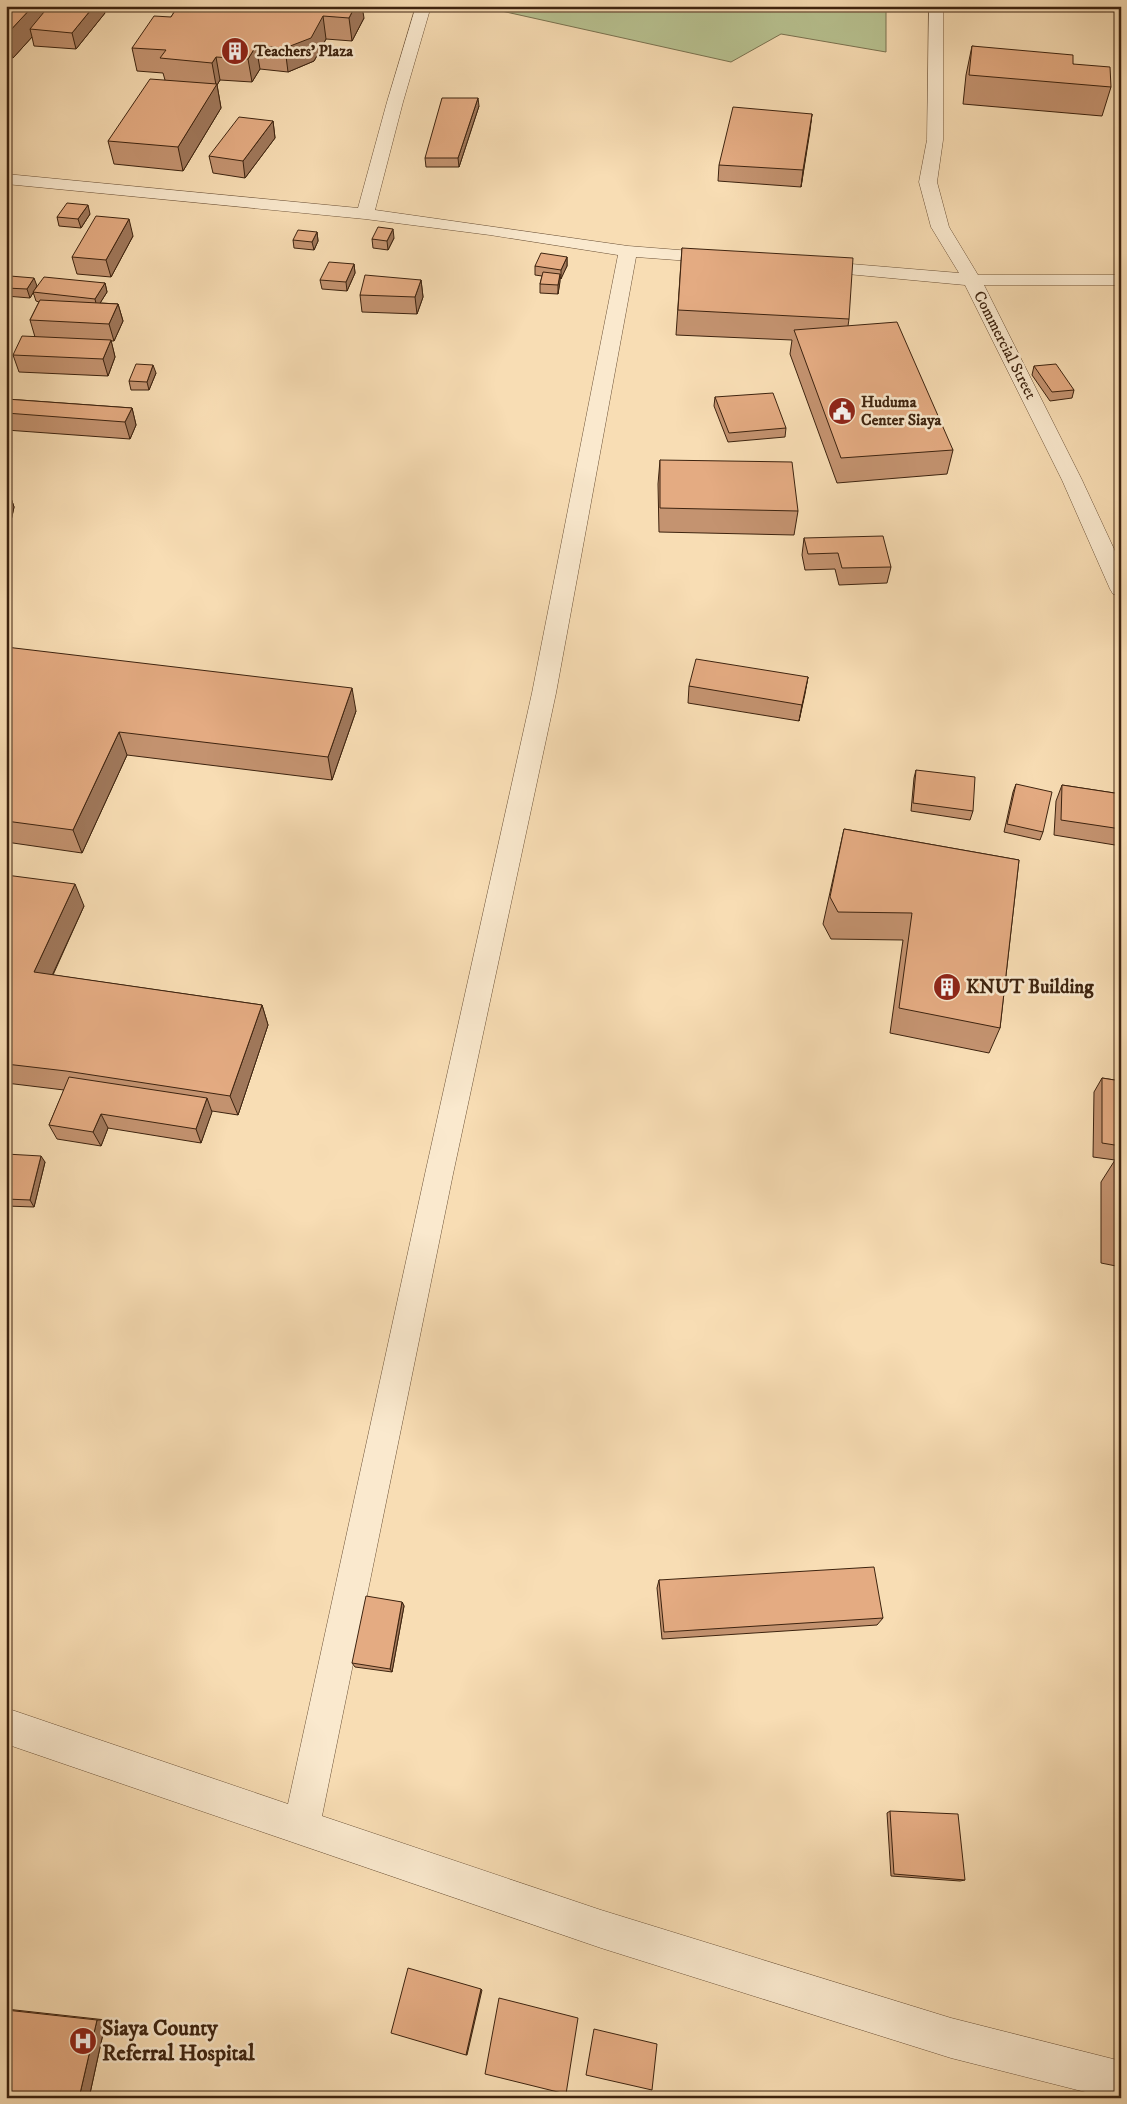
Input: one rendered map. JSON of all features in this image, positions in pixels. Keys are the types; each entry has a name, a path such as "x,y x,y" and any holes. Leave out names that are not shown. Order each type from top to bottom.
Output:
{"street":[{"path":"365,214 395,102 424,6"},
{"path":"936,6 935,140 928,182 940,227 972,280 1121,280"},
{"path":"6,180 191,196 365,214 490,230 628,251 733,259"},
{"path":"301,1827 437,1184 544,694 628,251"},
{"name":"Commercial Street","path":"800,265 972,280 1072,480 1121,589"},
{"path":"6,1726 601,1929 942,2035 1121,2082"}],"green space":[{"path":"502,6 886,6 886,52 781,34 731,62 497,10"}],"building":[{"path":"6,6 33,6 6,35"},
{"path":"49,6 94,6 72,33 30,29"},
{"path":"178,6 355,6 349,18 323,16 311,38 285,48 256,46 248,59 216,57 212,63 160,58 166,50 132,48 154,16 171,17"},
{"path":"972,46 1073,55 1073,64 1110,67 1111,87 969,75"},
{"path":"150,79 217,84 178,147 108,141"},
{"path":"442,98 478,98 458,158 425,158"},
{"path":"733,107 812,114 803,170 719,165"},
{"path":"239,117 273,121 243,161 209,156"},
{"path":"67,203 88,205 78,219 57,217"},
{"path":"96,216 129,219 106,260 72,257"},
{"path":"378,227 393,229 387,241 372,239"},
{"path":"298,230 317,232 312,242 293,240"},
{"path":"682,248 853,258 849,319 678,310"},
{"path":"541,253 567,257 561,270 535,266"},
{"path":"329,262 354,264 346,282 320,280"},
{"path":"543,272 560,274 558,285 540,284"},
{"path":"365,275 421,280 415,297 360,295"},
{"path":"10,276 34,278 27,289 6,288 6,282"},
{"path":"44,277 105,283 95,299 33,292"},
{"path":"40,300 118,304 109,324 30,320"},
{"path":"897,322 953,450 841,458 794,330"},
{"path":"22,336 111,340 103,359 13,355"},
{"path":"136,364 153,365 147,382 129,381"},
{"path":"1056,364 1074,390 1052,392 1034,366"},
{"path":"773,393 786,428 729,433 715,397"},
{"path":"6,399 132,408 125,422 6,413"},
{"path":"660,460 792,462 798,511 660,508"},
{"path":"6,498 11,498 6,520"},
{"path":"883,536 891,567 842,568 838,553 808,554 804,538"},
{"path":"6,647 352,688 328,757 119,732 73,830 6,821"},
{"path":"696,659 808,677 802,705 689,686"},
{"path":"916,770 975,777 973,811 913,803"},
{"path":"1016,784 1052,792 1043,832 1007,824"},
{"path":"1062,785 1121,794 1121,829 1061,820"},
{"name":"KNUT Building","path":"844,829 1019,860 1000,1028 899,1008 912,913 838,912 830,897"},
{"path":"6,875 75,884 34,972 262,1005 230,1096 66,1071 6,1064"},
{"path":"69,1077 207,1098 196,1129 101,1114 93,1132 49,1125"},
{"path":"1102,1078 1121,1081 1121,1146 1102,1143"},
{"path":"6,1154 41,1156 30,1200 6,1199"},
{"path":"1115,1159 1121,1160 1121,1243 1116,1242"},
{"path":"874,1567 883,1618 664,1632 659,1580"},
{"path":"366,1596 402,1602 390,1669 352,1663"},
{"path":"890,1811 958,1814 965,1880 894,1874"},
{"path":"408,1968 481,1989 466,2055 391,2033"},
{"path":"499,1998 578,2018 566,2094 485,2074"},
{"path":"6,2010 97,2020 79,2098 6,2098"},
{"path":"594,2029 657,2044 652,2090 586,2075"}],"place":[{"name":"Teachers' Plaza","path":"235,51"},
{"name":"Huduma Center Siaya","path":"842,411"},
{"name":"KNUT Building","path":"947,987"},
{"name":"Siaya County Referral Hospital","path":"83,2041"}]}
